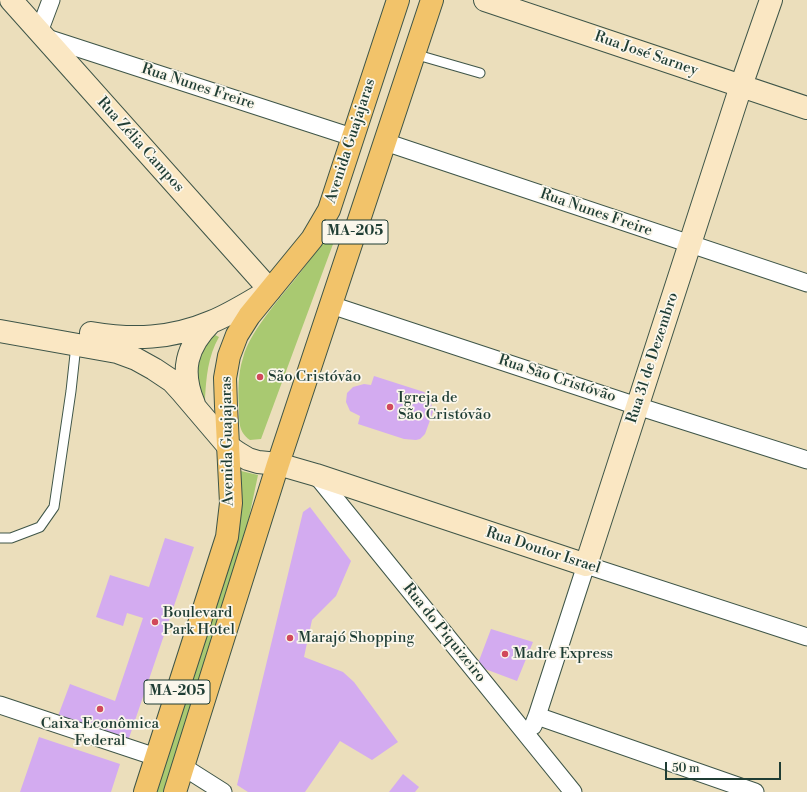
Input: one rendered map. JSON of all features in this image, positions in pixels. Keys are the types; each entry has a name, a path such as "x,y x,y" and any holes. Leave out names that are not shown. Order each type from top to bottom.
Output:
{"main road":[{"name":"Avenida Guajajaras","path":"145,792 228,537 231,503 226,378 229,356 236,335 249,316 312,239 329,210 398,0"},
{"name":"MA-205","path":"175,792 278,464 432,0"}],"street":[{"name":"Rua Zélia Campos","path":"11,0 270,290"},
{"path":"42,34 51,0"},
{"name":"Rua José Sarney","path":"485,0 807,108"},
{"name":"Rua 31 de Dezembro","path":"529,737 741,86 771,0"},
{"name":"Rua Nunes Freire","path":"42,34 352,137"},
{"name":"Rua Nunes Freire","path":"385,142 807,283"},
{"name":"MA-205","path":"0,317 108,336 149,338 171,334 211,322 270,290"},
{"name":"Rua São Cristóvão","path":"331,305 637,406 807,460"},
{"path":"195,407 187,382 186,367 189,353 195,341 211,322"},
{"name":"Rua Doutor Israel","path":"0,331 117,352 154,368 172,382 228,446 248,459 258,462 278,464 316,475 807,637"},
{"name":"Rua do Piquizeiro","path":"316,475 572,792"},
{"path":"0,705 156,757"},
{"path":"537,716 755,792"},
{"path":"182,766 223,792"}],"lane":[{"path":"414,54 480,73"},
{"path":"0,538 11,538 40,527 54,507 71,391 76,345"}],"green space":[{"path":"326,234 336,236 261,439 250,440 241,429 239,417 239,376 241,364 247,347 261,322 309,261"},
{"path":"215,335 219,337 210,359 205,399 202,399 192,366 208,340"},
{"path":"241,471 258,475 240,560 163,792 154,792 241,492"}],"building":[{"name":"Igreja de São Cristóvão","path":"374,376 424,392 430,398 433,412 425,434 420,439 404,439 358,424 360,416 350,411 346,402 347,393 353,387 364,384 371,385"},
{"name":"Marajó Shopping","path":"310,507 351,561 336,596 312,620 304,657 343,672 354,682 398,742 372,760 340,741 305,792 248,792 237,785 303,512"},
{"name":"Boulevard Park Hotel","path":"165,538 194,547 128,741 58,716 70,684 115,701 143,618 127,613 123,626 96,617 110,575 149,587"},
{"name":"Madre Express","path":"491,629 533,642 517,681 477,666"},
{"path":"39,737 120,764 111,792 20,792"},
{"path":"403,774 419,787 415,792 389,792"}],"place":[{"name":"São Cristóvão","path":"260,377"},
{"name":"Igreja de São Cristóvão","path":"390,407"},
{"name":"Boulevard Park Hotel","path":"155,622"},
{"name":"Marajó Shopping","path":"290,638"},
{"name":"Madre Express","path":"505,654"},
{"name":"Caixa Econômica Federal","path":"100,709"}]}
